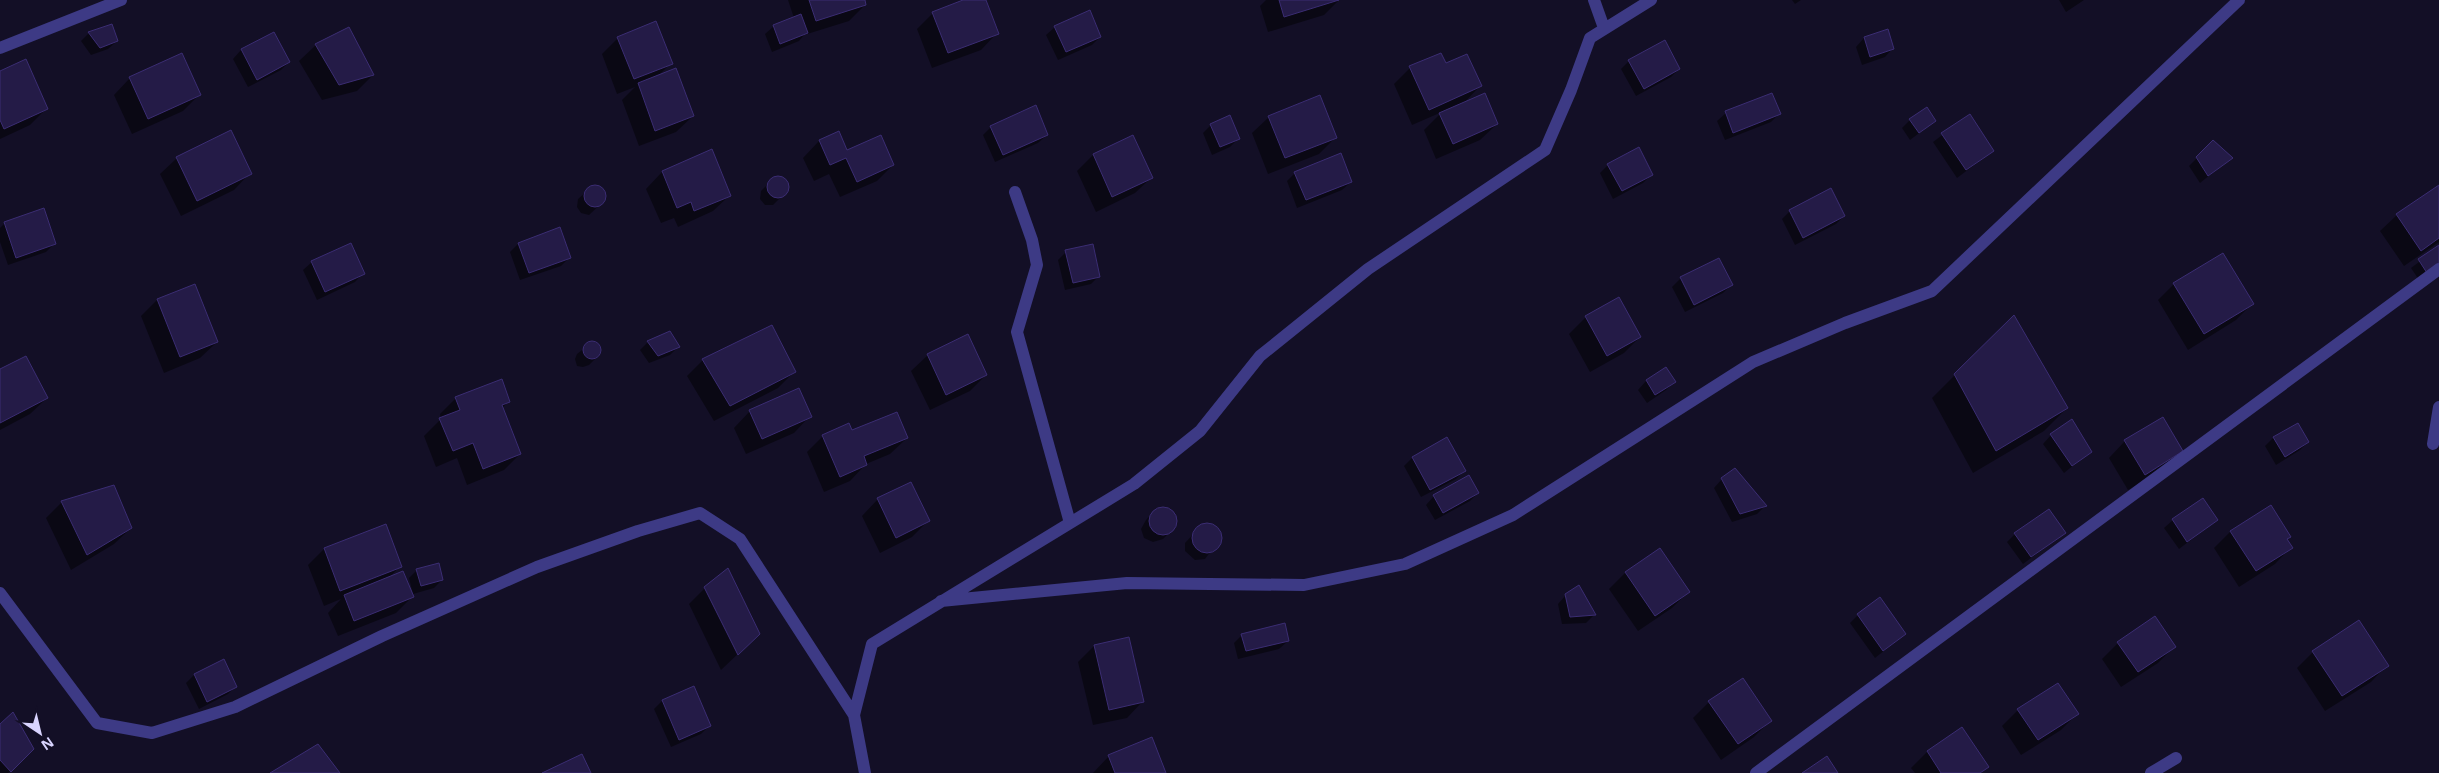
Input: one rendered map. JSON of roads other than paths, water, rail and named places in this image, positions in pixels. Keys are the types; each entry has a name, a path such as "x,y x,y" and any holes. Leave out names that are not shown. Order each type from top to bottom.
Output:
{"street":[{"path":"0,48 121,0"},
{"path":"1594,0 1604,28"},
{"path":"854,715 872,644 1134,484 1200,431 1260,356 1368,269 1545,150 1571,90 1590,38 1651,0"},
{"path":"941,601 1127,583 1304,585 1405,564 1513,515 1753,362 1845,322 1932,291 2239,0"},
{"path":"1016,192 1032,240 1037,265 1016,332 1070,523"},
{"path":"1756,773 2439,269"},
{"path":"2433,444 2439,407"},
{"path":"0,593 97,723 152,733 235,707 382,636 537,567 638,530 700,514 740,539 854,715 865,773"},
{"path":"2151,773 2176,758"}]}
